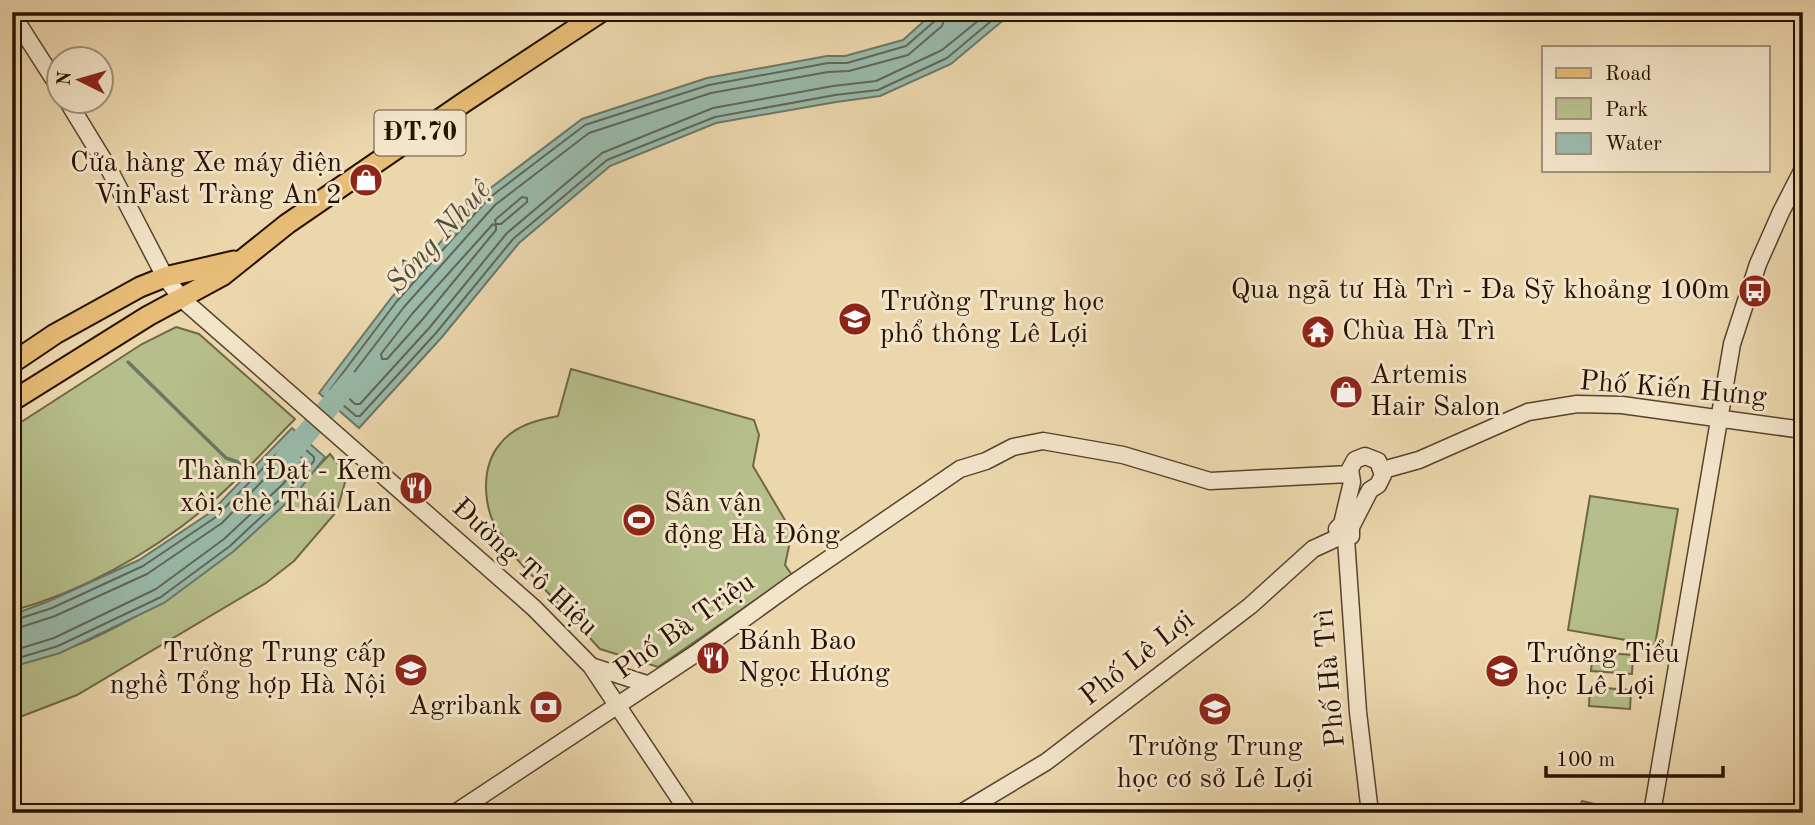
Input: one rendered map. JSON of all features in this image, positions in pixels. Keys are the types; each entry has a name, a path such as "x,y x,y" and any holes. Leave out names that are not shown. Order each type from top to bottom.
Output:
{"main road":[{"name":"ĐT.70","path":"12,401 148,316 222,276 287,224 601,12"},
{"name":"ĐT.70","path":"12,363 55,334 140,287 165,277 242,258"},
{"path":"55,334 74,362"}],"street":[{"path":"12,14 46,67"},
{"path":"77,116 109,169 165,277 182,299"},
{"path":"1652,813 1732,344 1758,264 1803,169"},
{"name":"Đường Tô Hiệu","path":"182,299 534,608 591,666 689,813"},
{"name":"Phố Kiến Hưng","path":"1382,470 1419,460 1528,412 1577,404 1622,405 1803,430"},
{"name":"Phố Bà Triệu","path":"454,813 618,705 950,476 1013,447 1042,441 1103,450 1210,481 1351,478"},
{"path":"1364,456 1374,458 1382,470 1381,481 1370,490 1345,531 1355,460 1364,456"},
{"path":"1351,478 1358,488 1370,490"},
{"name":"Phố Lê Lợi","path":"966,811 1046,762 1250,606 1313,550 1345,531"},
{"name":"Phố Hà Trì","path":"1345,531 1358,712 1370,813"},
{"path":"591,666 647,684"}],"green space":[{"path":"176,327 199,334 295,419 216,499 160,542 88,583 12,611 12,428 142,344"},
{"name":"Sân vận động Hà Đông","path":"571,369 754,420 759,435 753,466 792,532 785,565 792,575 658,667 600,649 501,542 503,537 491,516 486,478 493,454 506,438 519,428 558,416"},
{"path":"330,454 347,475 337,511 294,561 266,583 77,695 12,720 12,666 80,644 125,622 190,582 248,536"},
{"path":"1590,496 1678,509 1655,645 1568,630"},
{"path":"1593,652 1633,655 1632,674 1591,671"},
{"path":"1590,687 1631,690 1630,709 1589,706"},
{"path":"1582,801 1632,813 1578,813"}],"water":[{"path":"934,12 1013,12 951,64 880,96 716,123 610,166 519,243 442,337 359,428 319,393 392,297 484,193 582,119 707,78 827,56 845,56 903,40"},
{"path":"292,428 325,457 295,495 234,551 164,603 60,653 12,667 12,615 139,560 211,512"}],"waterway":[{"path":"128,362 226,458 256,468"},
{"name":"Sông Nhuệ","path":"285,459 350,382"}],"place":[{"name":"Cửa hàng Xe máy điện VinFast Tràng An 2","path":"366,180"},
{"name":"Qua ngã tư Hà Trì - Đa Sỹ khoảng 100m","path":"1755,291"},
{"name":"Trường Trung học phổ thông Lê Lợi","path":"855,319"},
{"name":"Chùa Hà Trì","path":"1318,332"},
{"name":"Artemis Hair Salon","path":"1346,392"},
{"name":"Thành Đạt - Kem xôi, chè Thái Lan","path":"416,488"},
{"name":"Sân vận động Hà Đông","path":"639,520"},
{"name":"Bánh Bao Ngọc Hương","path":"713,658"},
{"name":"Trường Trung cấp nghề Tổng hợp Hà Nội","path":"411,670"},
{"name":"Trường Tiểu học Lê Lợi","path":"1502,671"},
{"name":"Agribank","path":"546,707"},
{"name":"Trường Trung học cơ sở Lê Lợi","path":"1215,709"}]}
